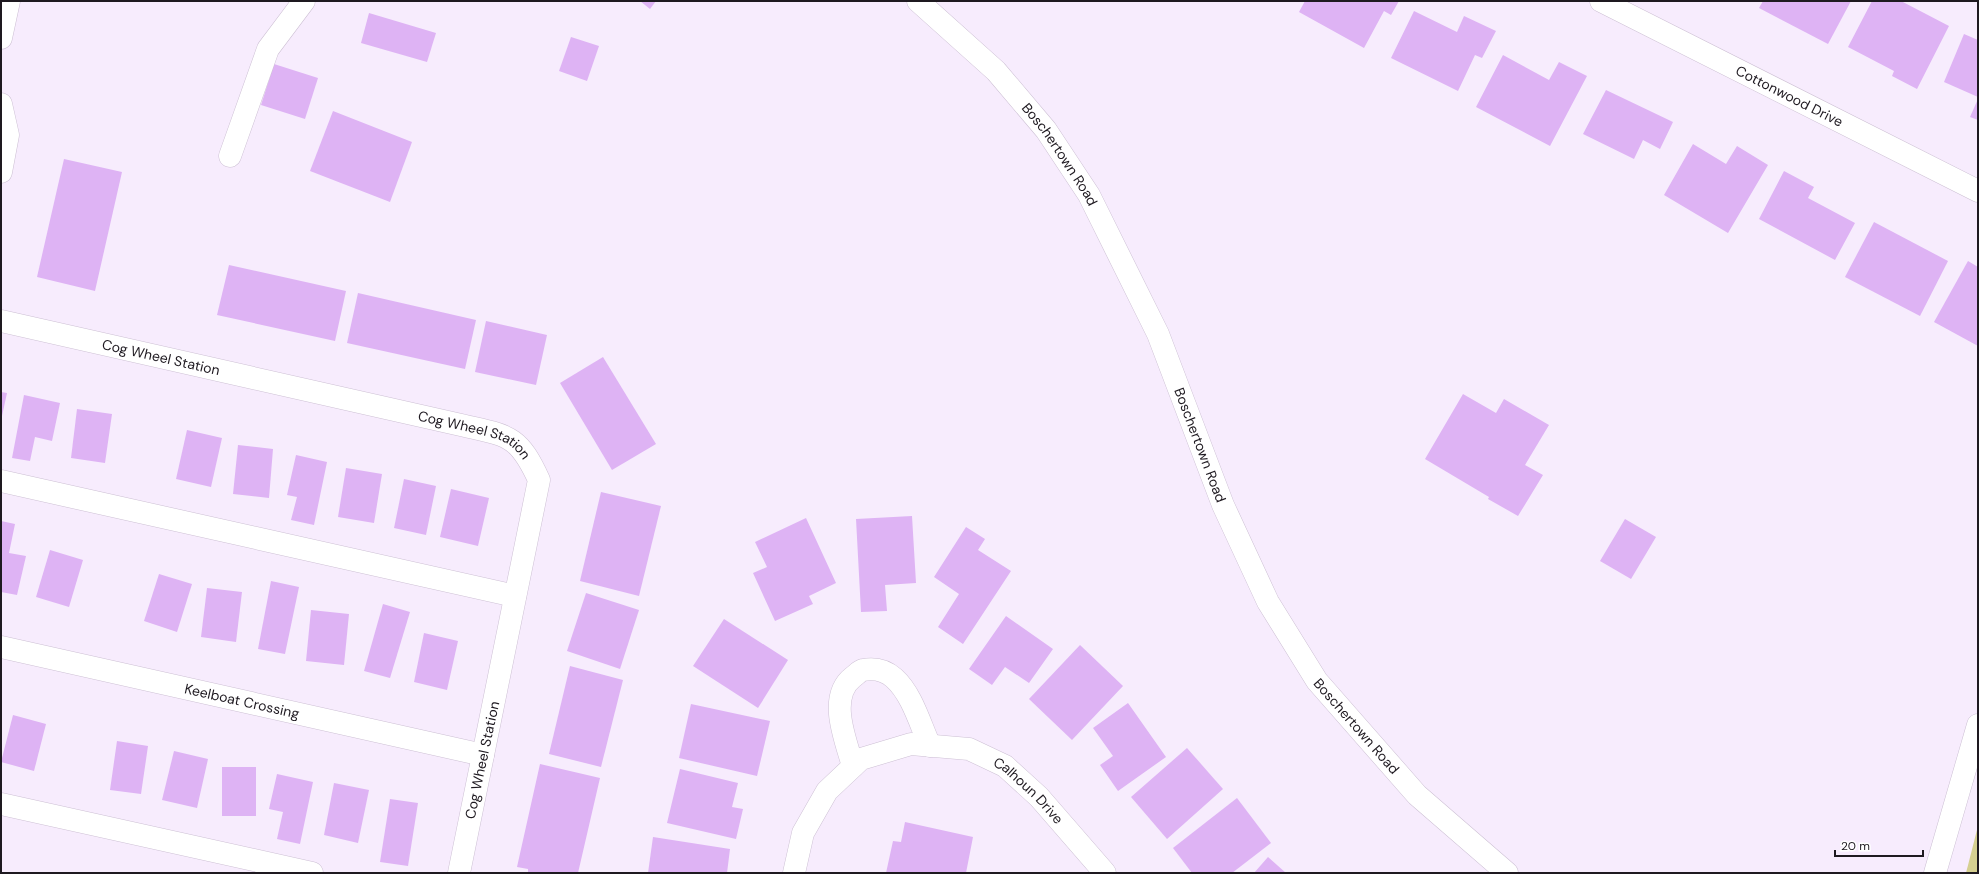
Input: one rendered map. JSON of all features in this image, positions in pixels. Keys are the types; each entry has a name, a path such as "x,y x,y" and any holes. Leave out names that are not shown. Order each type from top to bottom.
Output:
{"street":[{"path":"1,38 9,1"},
{"path":"230,156 268,49 304,1"},
{"name":"Boschertown Road","path":"918,1 996,71 1046,130 1089,195 1158,334 1223,505 1268,602 1317,681 1417,796 1507,873"},
{"name":"Cottonwood Drive","path":"1601,1 1978,191"},
{"path":"1,104 8,135 1,172"},
{"name":"Cog Wheel Station","path":"1,321 502,435 517,443 530,459 539,480 459,873"},
{"path":"1,481 515,596"},
{"name":"Keelboat Crossing","path":"1,647 483,755"},
{"path":"853,766 843,731 840,713 841,695 847,682 861,671 878,669 894,678 908,697 930,746"},
{"path":"1935,873 1978,726"},
{"name":"Calhoun Drive","path":"794,873 803,833 827,791 862,759 910,744 969,749 1005,766 1038,797 1105,873"},
{"path":"1,804 312,873"}],"shaded area":[{"path":"1978,826 1978,873 1966,873"}],"building":[{"path":"640,1 656,1 650,9"},
{"path":"1305,1 1399,1 1391,15 1384,11 1364,48 1299,12"},
{"path":"1763,1 1851,1 1828,44 1759,8"},
{"path":"1872,1 1901,1 1949,26 1917,89 1892,76 1894,71 1848,47"},
{"path":"1414,11 1457,32 1464,16 1496,31 1482,58 1475,55 1458,91 1391,58"},
{"path":"369,13 436,33 427,62 361,43"},
{"path":"1964,34 1978,40 1978,97 1944,82"},
{"path":"571,37 599,46 587,81 559,71"},
{"path":"1503,55 1549,80 1559,62 1587,76 1550,146 1476,107"},
{"path":"274,64 318,78 305,119 261,105"},
{"path":"1606,90 1673,122 1660,149 1643,140 1634,159 1583,134"},
{"path":"1978,99 1978,120 1970,117"},
{"path":"333,111 412,142 390,202 310,171"},
{"path":"1693,144 1726,164 1737,146 1768,165 1728,233 1664,195"},
{"path":"64,159 122,172 95,291 37,277"},
{"path":"1784,171 1814,187 1808,198 1855,223 1835,260 1759,219"},
{"path":"1874,222 1948,261 1920,316 1845,277"},
{"path":"1968,261 1978,267 1978,346 1934,322"},
{"path":"229,265 346,291 335,341 217,315"},
{"path":"358,293 476,320 465,369 347,343"},
{"path":"486,321 547,335 536,385 475,372"},
{"path":"603,357 656,444 612,470 560,383"},
{"path":"1,392 7,393 2,416 1,416"},
{"path":"1463,394 1496,413 1504,399 1549,425 1525,465 1543,475 1518,516 1425,459"},
{"path":"24,395 60,403 52,441 35,437 30,461 12,458"},
{"path":"77,409 112,414 105,463 71,458"},
{"path":"187,430 222,438 211,487 176,479"},
{"path":"238,445 273,449 269,498 233,494"},
{"path":"296,455 327,462 314,525 291,520 297,497 287,495"},
{"path":"346,468 382,474 374,523 338,517"},
{"path":"404,479 436,486 426,535 394,528"},
{"path":"451,489 489,498 478,546 440,537"},
{"path":"601,492 661,506 639,596 580,581"},
{"path":"912,516 916,583 885,585 887,611 861,612 856,519"},
{"path":"806,518 836,583 809,596 813,604 775,621 753,573 767,567 755,542"},
{"path":"1625,519 1656,537 1631,579 1600,561"},
{"path":"1,521 15,524 9,553 26,556 17,595 1,592"},
{"path":"966,527 985,539 978,550 1011,571 963,644 938,627 959,594 934,577"},
{"path":"50,550 83,560 69,607 36,597"},
{"path":"159,574 192,584 177,632 144,621"},
{"path":"271,581 299,587 285,654 258,649"},
{"path":"207,588 242,592 236,642 201,637"},
{"path":"586,593 639,610 620,669 567,651"},
{"path":"383,604 410,612 390,678 364,671"},
{"path":"311,610 349,614 344,665 306,661"},
{"path":"1006,616 1053,649 1029,683 1005,667 992,685 969,669"},
{"path":"724,619 788,660 758,708 693,666"},
{"path":"424,633 458,641 447,690 414,682"},
{"path":"1080,645 1123,686 1072,740 1029,699"},
{"path":"570,666 623,680 601,767 549,754"},
{"path":"1128,703 1166,757 1118,791 1100,765 1113,756 1093,728"},
{"path":"691,704 770,721 757,776 679,758"},
{"path":"13,715 46,724 34,771 1,762"},
{"path":"117,741 148,746 141,794 110,790"},
{"path":"1187,748 1223,789 1167,839 1131,797"},
{"path":"174,751 208,759 197,808 162,800"},
{"path":"540,764 600,778 578,873 528,873 528,869 517,867"},
{"path":"222,767 256,767 256,816 222,816"},
{"path":"680,769 738,783 732,807 743,809 736,839 667,823"},
{"path":"277,774 313,782 300,844 277,839 283,812 269,809"},
{"path":"334,783 369,790 358,843 324,835"},
{"path":"1237,798 1271,843 1232,873 1192,873 1173,848"},
{"path":"390,799 418,803 408,866 380,862"},
{"path":"905,822 973,837 966,873 886,873 893,841 901,842"},
{"path":"653,837 730,849 727,873 648,873"},
{"path":"1268,857 1286,873 1254,873"}]}
